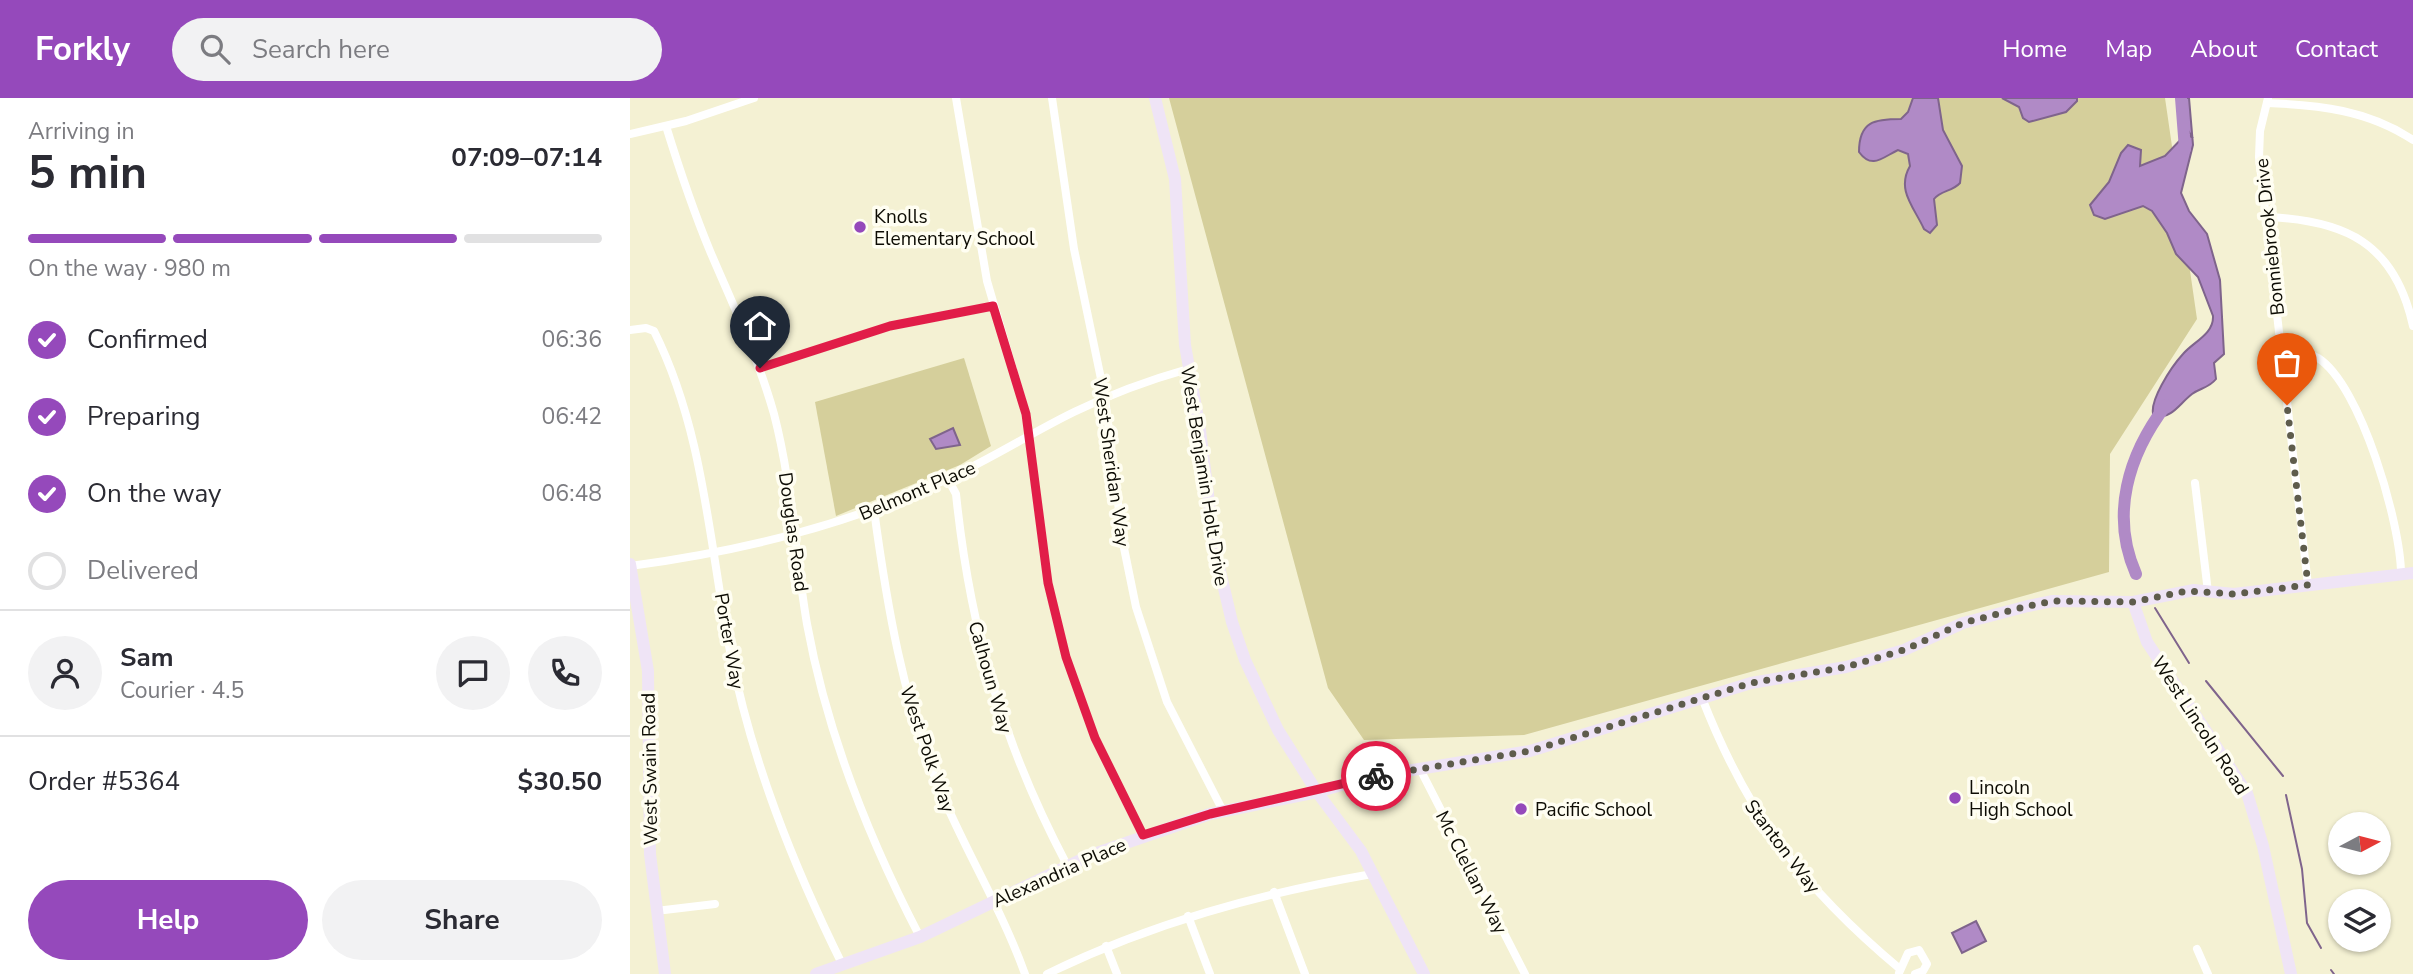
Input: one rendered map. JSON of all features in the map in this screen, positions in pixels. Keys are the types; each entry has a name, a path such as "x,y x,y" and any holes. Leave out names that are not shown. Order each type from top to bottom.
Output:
{"street":[{"path":"630,134 666,126 754,98"},
{"path":"956,98 979,240 993,306 1030,436 1048,583 1066,657 1095,738 1143,835"},
{"name":"West Sheridan Way","path":"1052,98 1074,249 1105,398 1125,554 1144,638 1182,736 1223,811"},
{"name":"West Benjamin Holt Drive","path":"1155,98 1179,207 1188,369 1215,550 1232,622 1245,660 1276,726 1317,792 1354,841 1424,974"},
{"path":"2267,101 2344,110 2368,117 2413,140"},
{"name":"Bonniebrook Drive","path":"2267,101 2259,145 2308,585"},
{"name":"Douglas Road","path":"666,126 693,206 760,368 782,451 812,649 841,756 882,863 920,937"},
{"path":"2266,217 2318,221 2343,230 2365,244 2384,261 2400,286 2413,326"},
{"path":"760,368 890,326 993,306"},
{"name":"Porter Way","path":"630,330 646,328 654,331 677,383 699,461 730,651 755,753 789,849 843,966"},
{"path":"2281,353 2307,354 2323,362 2353,407 2388,493 2407,574"},
{"name":"Belmont Place","path":"630,565 716,554 795,536 874,510 948,479 1105,398 1188,369"},
{"name":"Calhoun Way","path":"948,479 956,494 969,597 995,699 1021,770 1067,865"},
{"path":"2195,483 2208,592"},
{"name":"West Polk Way","path":"874,510 891,624 911,708 940,789 1025,974"},
{"name":"West Swain Road","path":"630,565 648,671 648,816 656,911 665,974"},
{"name":"Alexandria Place","path":"817,974 920,937 1067,865 1143,835 1223,811 1317,792 1369,777 1530,751 1770,678 1846,667 1904,650 1963,623 2028,606 2062,601 2133,602 2187,591 2234,594 2407,574"},
{"name":"West Lincoln Road","path":"2133,602 2147,642 2247,793 2260,832 2291,974"},
{"name":"Stanton Way","path":"1702,698 1737,779 1772,836 1827,904 1899,972"},
{"name":"Mc Clellan Way","path":"1420,769 1525,974"},
{"path":"1047,974 1106,946 1188,916 1273,892 1372,874"},
{"path":"1273,892 1305,974"},
{"path":"656,911 715,904"},
{"path":"1188,916 1210,974"},
{"path":"1106,946 1117,974"},
{"path":"2197,949 2208,974"},
{"path":"1899,972 1908,953 1919,950 1927,964 1923,971 1915,974"}],"shaded area":[{"path":"1169,98 2165,98 2197,319 2110,454 2109,572 1524,735 1364,740 1328,688"},
{"path":"1913,98 1938,98 1943,130 1962,166 1960,183 1934,199 1937,225 1930,233 1924,229 1906,191 1906,175 1910,166 1908,154 1898,150 1873,161 1859,152 1865,128 1876,121 1901,119 1908,112"},
{"path":"2002,98 2077,98 2077,101 2066,112 2029,122 2023,118 2019,107"},
{"path":"2177,98 2189,98 2192,137 2179,117"},
{"path":"2186,134 2192,138 2193,145 2181,193 2189,211 2207,234 2220,280 2224,354 2214,363 2216,379 2213,382 2192,394 2171,413 2154,417 2154,403 2162,385 2183,354 2207,333 2213,316 2198,277 2176,254 2167,233 2152,211 2143,206 2105,219 2094,215 2090,205 2109,182 2121,153 2128,145 2141,150 2140,166 2165,156"},
{"path":"964,358 991,446 960,465 836,516 815,402"},
{"path":"953,428 960,445 936,449 930,439"},
{"path":"1976,921 1986,941 1962,953 1952,933"}],"waterway":[{"path":"2181,98 2185,149"},
{"path":"2136,574 2124,530 2127,486 2142,444 2166,405"},
{"path":"2155,608 2189,663"},
{"path":"2206,681 2283,776"},
{"path":"2286,795 2302,869 2307,923 2321,948"},
{"path":"2331,970 2334,974"}],"way so far":[{"path":"1376,776 1530,751 1751,683 1846,667 1917,645 1950,627 2028,606 2053,601 2133,602 2194,590 2234,594 2308,585 2287,405"}],"place":[{"name":"Knolls Elementary School","path":"860,227"},
{"name":"Lincoln High School","path":"1955,798"},
{"name":"Pacific School","path":"1521,809"}],"route":[{"path":"760,368 856,335 930,317 993,306 1026,414 1048,583 1066,657 1095,738 1143,835 1210,814 1317,792 1376,776"}]}
